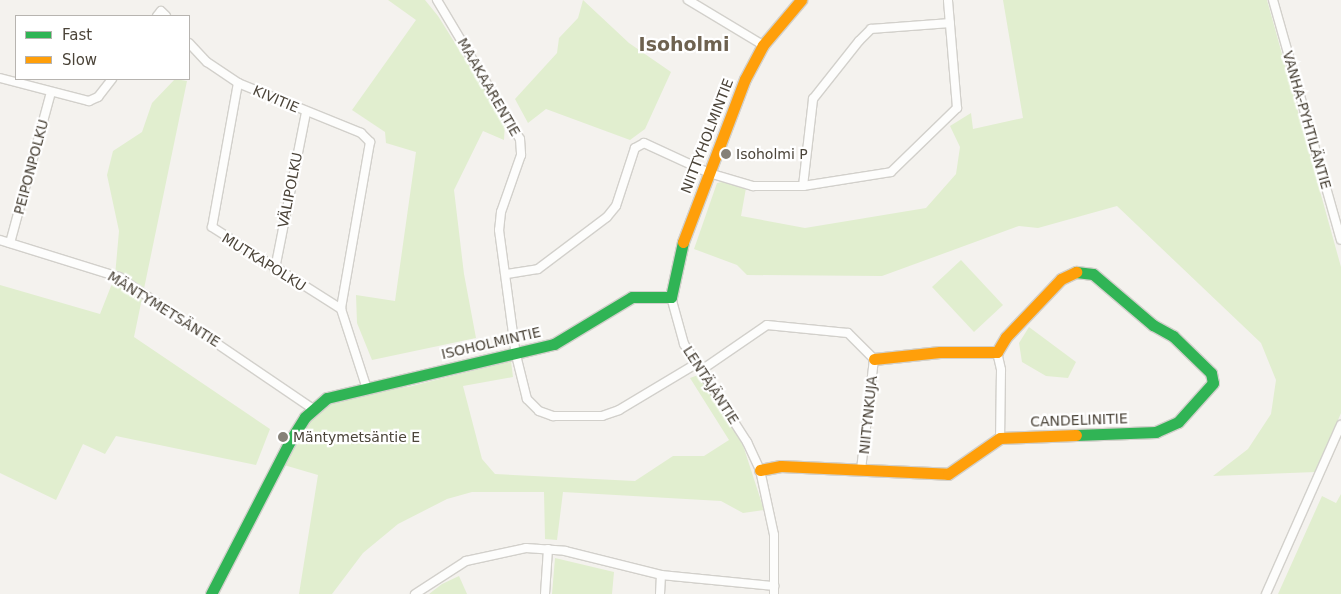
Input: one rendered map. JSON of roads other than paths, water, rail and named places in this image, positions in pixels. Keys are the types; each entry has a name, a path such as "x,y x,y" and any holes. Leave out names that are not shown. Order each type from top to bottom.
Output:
{"street":[{"name":"MAAKAARENTIE","path":"437,0 520,139 521,155 500,219 516,355 527,399 539,411 553,416 611,414 698,367 759,329 776,324 848,333 874,359"},
{"path":"688,0 763,45"},
{"name":"NIITTYHOLMINTIE","path":"671,297 678,256 709,173 763,45 801,0"},
{"path":"507,274 538,268 608,217 640,144 651,145 709,173 753,186 803,186 891,172 957,108 948,0"},
{"name":"VANHA-PYHTILÄNTIE","path":"1273,0 1341,240"},
{"path":"803,186 813,99 871,28 950,23"},
{"name":"KIVITIE","path":"190,44 207,62 238,83 306,112 361,132 370,142 341,309"},
{"path":"0,78 89,101 98,97 111,80"},
{"name":"MUTKAPOLKU","path":"238,83 212,227 341,309"},
{"name":"PEIPONPOLKU","path":"10,243 51,92"},
{"name":"VÄLIPOLKU","path":"275,268 306,112"},
{"name":"MÄNTYMETSÄNTIE","path":"0,240 119,277 313,409"},
{"name":"CANDELINITIE","path":"998,352 1006,337 1061,279 1080,270 1093,274 1197,357 1212,373 1210,391 1178,422 1156,432 1000,438"},
{"name":"ISOHOLMINTIE","path":"211,594 290,441 313,409 334,395 366,386 516,355 554,344 632,297 671,297"},
{"name":"LENTÄJÄNTIE","path":"671,297 679,334 698,367 748,442 760,470 774,535 774,590"},
{"path":"341,309 366,386"},
{"path":"760,470 780,466 948,474 1000,438 1001,370 998,352 940,352 874,359"},
{"name":"NIITYNKUJA","path":"862,470 874,359"},
{"path":"1266,594 1341,425"},
{"path":"415,594 466,561 507,550 548,548 661,575 774,590"},
{"path":"545,594 548,548"},
{"path":"660,594 661,575"}],"place":[{"name":"Isoholmi P","path":"726,154"},
{"name":"Mäntymetsäntie E","path":"283,437"}],"district":[{"name":"Isoholmi","path":"684,45"}]}
